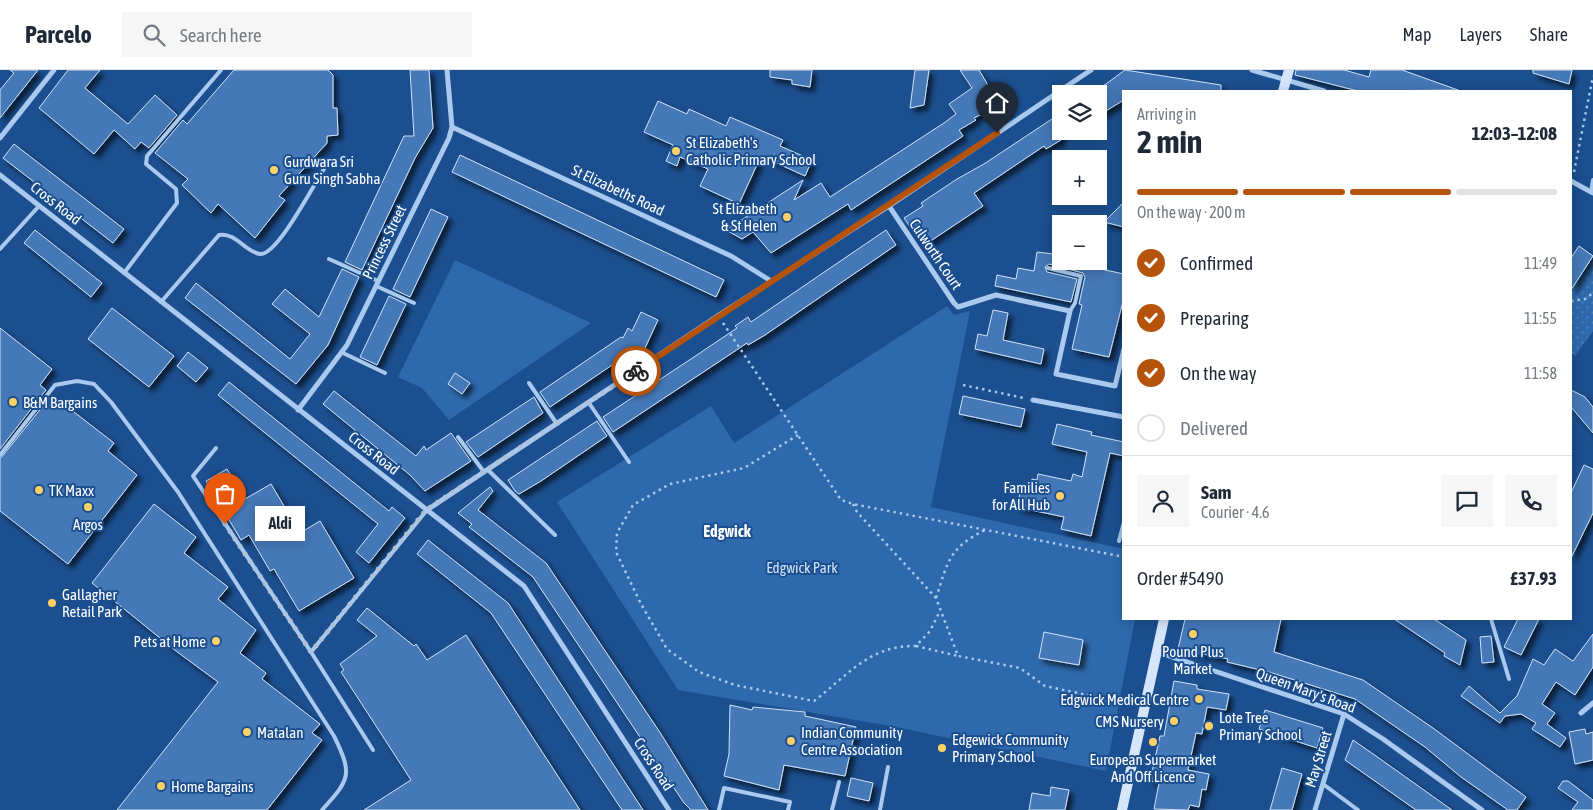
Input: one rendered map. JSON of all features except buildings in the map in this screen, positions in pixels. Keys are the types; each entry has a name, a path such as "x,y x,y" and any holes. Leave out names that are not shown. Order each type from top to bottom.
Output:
{"main road":[{"path":"1284,90 1288,74"},
{"path":"1122,810 1164,620"}],"street":[{"path":"0,138 54,70"},
{"path":"447,70 452,128"},
{"path":"426,510 771,280 889,206 1091,70"},
{"path":"1252,70 1288,74 1322,90"},
{"name":"St Elizabeths Road","path":"452,128 731,256 771,280"},
{"name":"Princess Street","path":"298,410 341,352 377,284 452,128"},
{"name":"Cross Road","path":"0,175 524,586 669,810"},
{"path":"1572,181 1592,192"},
{"name":"Culworth Court","path":"889,206 958,307 996,295 1070,311"},
{"path":"1070,311 1056,374 1115,386 1122,357"},
{"path":"1033,400 1122,417"},
{"name":"Queen Mary's Road","path":"1157,652 1344,714 1383,739 1482,810"},
{"path":"1581,713 1593,703"},
{"name":"May Street","path":"1315,810 1344,714"}],"lane":[{"path":"124,273 177,203 176,189 146,164 147,156 221,70"},
{"path":"160,302 219,236 229,236 258,253 265,253 269,250 287,230 324,169"},
{"path":"1592,192 1593,180"},
{"path":"0,249 39,206"},
{"path":"329,259 414,303"},
{"path":"1048,268 1081,276 1075,303 1070,311"},
{"path":"341,352 385,373"},
{"path":"0,455 55,385 77,381 94,384 111,402 178,492 334,736 346,760 344,784 322,810"},
{"path":"529,383 557,424"},
{"path":"589,402 629,462"},
{"path":"458,437 486,471 555,535"},
{"path":"216,448 193,476 311,652 373,750"},
{"path":"311,652 426,510"},
{"path":"1119,541 1122,530"},
{"path":"1491,620 1509,679"},
{"path":"880,810 888,768"},
{"path":"832,810 839,782"},
{"path":"1323,784 1358,810"},
{"path":"720,810 724,788 790,802 788,810"}],"path":[{"path":"1572,181 1593,76"},
{"path":"1572,300 1585,299 1593,293"},
{"path":"719,315 841,500 853,504 1122,557"},
{"path":"963,385 1033,400"},
{"path":"798,435 744,468 670,484 633,505 617,533 616,552 641,604 667,649 699,672 735,685 814,701 872,655 884,649 916,646 1020,668 1045,686 1145,708"},
{"path":"853,504 857,512 936,598 958,656"},
{"path":"936,598 952,554 968,539 987,530"},
{"path":"916,646 930,631 940,611"}],"green space":[{"path":"455,260 591,323 449,420 422,388 398,377"},
{"path":"1593,261 1593,331 1575,356 1572,354 1572,290"},
{"name":"Edgwick Park","path":"947,306 954,315 970,311 931,507 1122,549 1122,620 1135,620 1106,771 891,726 678,690 557,502 711,406 734,443"}],"way so far":[{"path":"225,524 311,652 426,510 636,371"}],"place":[{"name":"St Elizabeth's Catholic Primary School","path":"676,151"},
{"name":"Gurdwara Sri Guru Singh Sabha","path":"274,170"},
{"name":"St Elizabeth & St Helen","path":"787,217"},
{"name":"B&M Bargains","path":"13,402"},
{"name":"TK Maxx","path":"39,490"},
{"name":"Families for All Hub","path":"1060,496"},
{"name":"Argos","path":"88,507"},
{"name":"Aldi","path":"225,524"},
{"name":"Gallagher Retail Park","path":"52,603"},
{"name":"Pound Plus Market","path":"1193,634"},
{"name":"Pets at Home","path":"216,641"},
{"name":"Edgwick Medical Centre","path":"1199,699"},
{"name":"CMS Nursery","path":"1174,721"},
{"name":"Lote Tree Primary School","path":"1209,726"},
{"name":"Matalan","path":"247,732"},
{"name":"Indian Community Centre Association","path":"791,741"},
{"name":"European Supermarket And Off Licence","path":"1153,742"},
{"name":"Edgewick Community Primary School","path":"942,748"},
{"name":"Home Bargains","path":"161,786"}],"district":[{"name":"Edgwick","path":"727,531"}],"route":[{"path":"636,371 771,280 889,206 997,133"}]}
